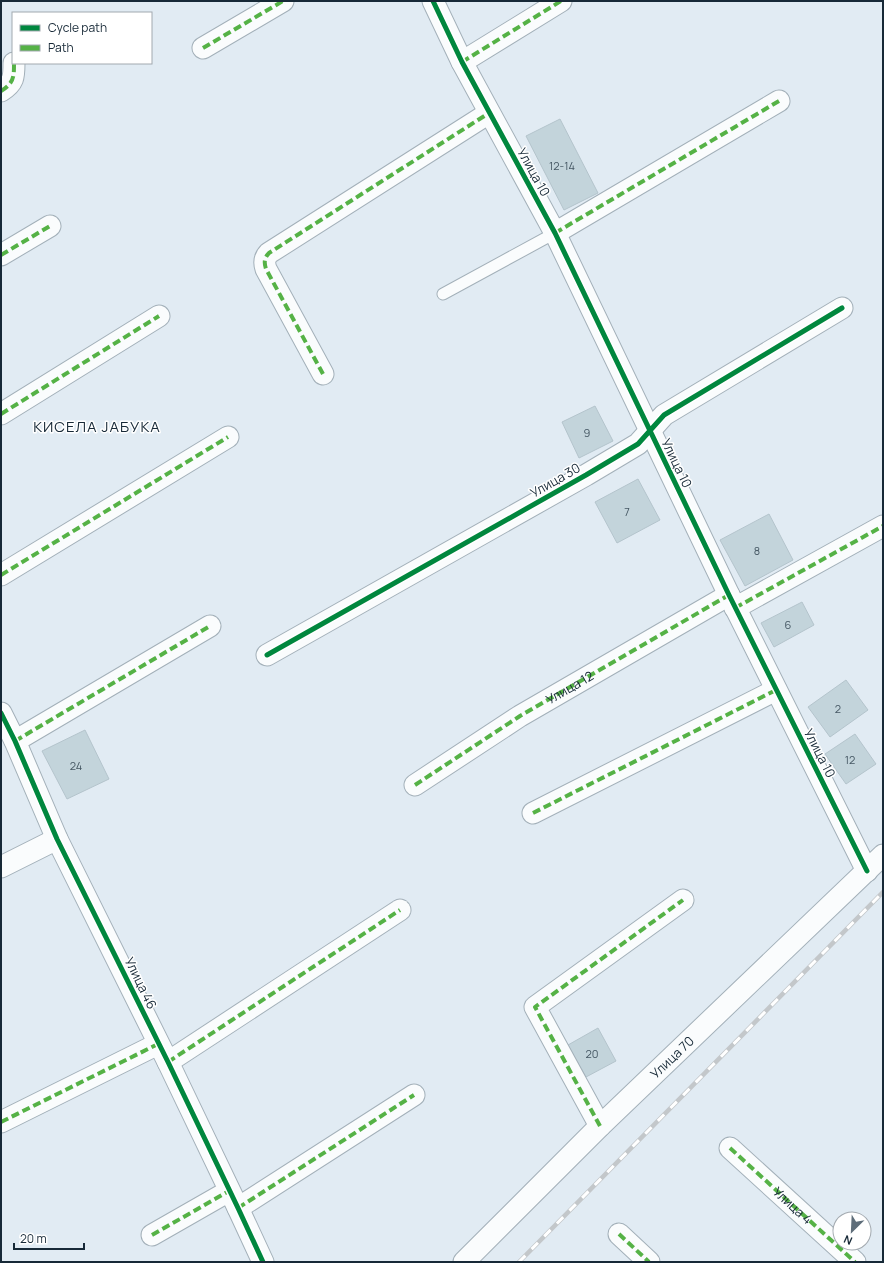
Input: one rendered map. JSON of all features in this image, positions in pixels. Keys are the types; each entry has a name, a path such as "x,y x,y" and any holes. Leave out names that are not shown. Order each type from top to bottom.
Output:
{"street":[{"path":"203,48 282,1"},
{"name":"Улица 10","path":"433,1 462,62 555,233 732,602 867,871"},
{"path":"462,62 561,1"},
{"path":"1,91 12,81 14,64"},
{"path":"555,233 779,101"},
{"path":"323,374 266,269 264,264 266,256 489,113"},
{"path":"1,255 50,226"},
{"name":"Улица 30","path":"267,655 586,475 638,444 664,415 842,308"},
{"path":"1,414 159,316"},
{"path":"1,575 228,437"},
{"name":"Улица 12","path":"415,785 520,716 732,602 883,526"},
{"path":"15,741 210,626"},
{"path":"533,813 776,690"},
{"name":"Улица 46","path":"1,713 15,741 57,839 163,1053 263,1262"},
{"path":"1,867 57,839"},
{"name":"Улица 70","path":"464,1262 600,1126 883,855"},
{"path":"600,1126 535,1007 683,900"},
{"path":"1,1122 163,1053 400,910"},
{"path":"152,1235 234,1199 414,1095"},
{"name":"Улица 4","path":"730,1148 855,1262"},
{"path":"619,1234 649,1262"}],"lane":[{"path":"444,294 555,233"}],"building":[{"path":"560,119 598,193 564,210 526,136"},
{"path":"595,406 613,441 579,458 562,422"},
{"path":"638,479 660,520 617,543 595,502"},
{"path":"769,514 793,560 745,586 720,540"},
{"path":"802,602 814,625 774,647 761,623"},
{"path":"846,680 868,710 830,737 808,707"},
{"path":"85,730 109,779 67,799 42,751"},
{"path":"855,734 876,764 846,784 825,754"},
{"path":"598,1028 616,1061 586,1077 568,1045"}],"railway":[{"path":"519,1262 883,892"}],"marked path":[{"path":"203,48 283,1"},
{"path":"462,62 561,1"},
{"path":"1,91 11,82 14,72 14,64"},
{"path":"555,233 779,101"},
{"path":"323,374 266,269 266,257 269,253 489,113"},
{"path":"1,255 50,226"},
{"path":"1,414 159,316"},
{"path":"1,575 228,437"},
{"path":"735,608 883,526"},
{"path":"415,785 520,716 729,595"},
{"path":"15,741 210,626"},
{"path":"533,813 776,690"},
{"path":"600,1126 535,1007 683,900"},
{"path":"168,1062 400,910"},
{"path":"1,1122 158,1044"},
{"path":"238,1208 414,1095"},
{"path":"730,1148 855,1262"},
{"path":"152,1235 229,1191"},
{"path":"619,1234 649,1262"}],"cycle path":[{"path":"433,1 462,62 555,233 729,595 867,871"},
{"path":"267,655 586,475 638,444 664,415 842,308"},
{"path":"1,713 15,741 57,839 168,1062 263,1262"}],"district":[{"name":"КИСЕЛА ЈАБУКА","path":"97,426"}]}
